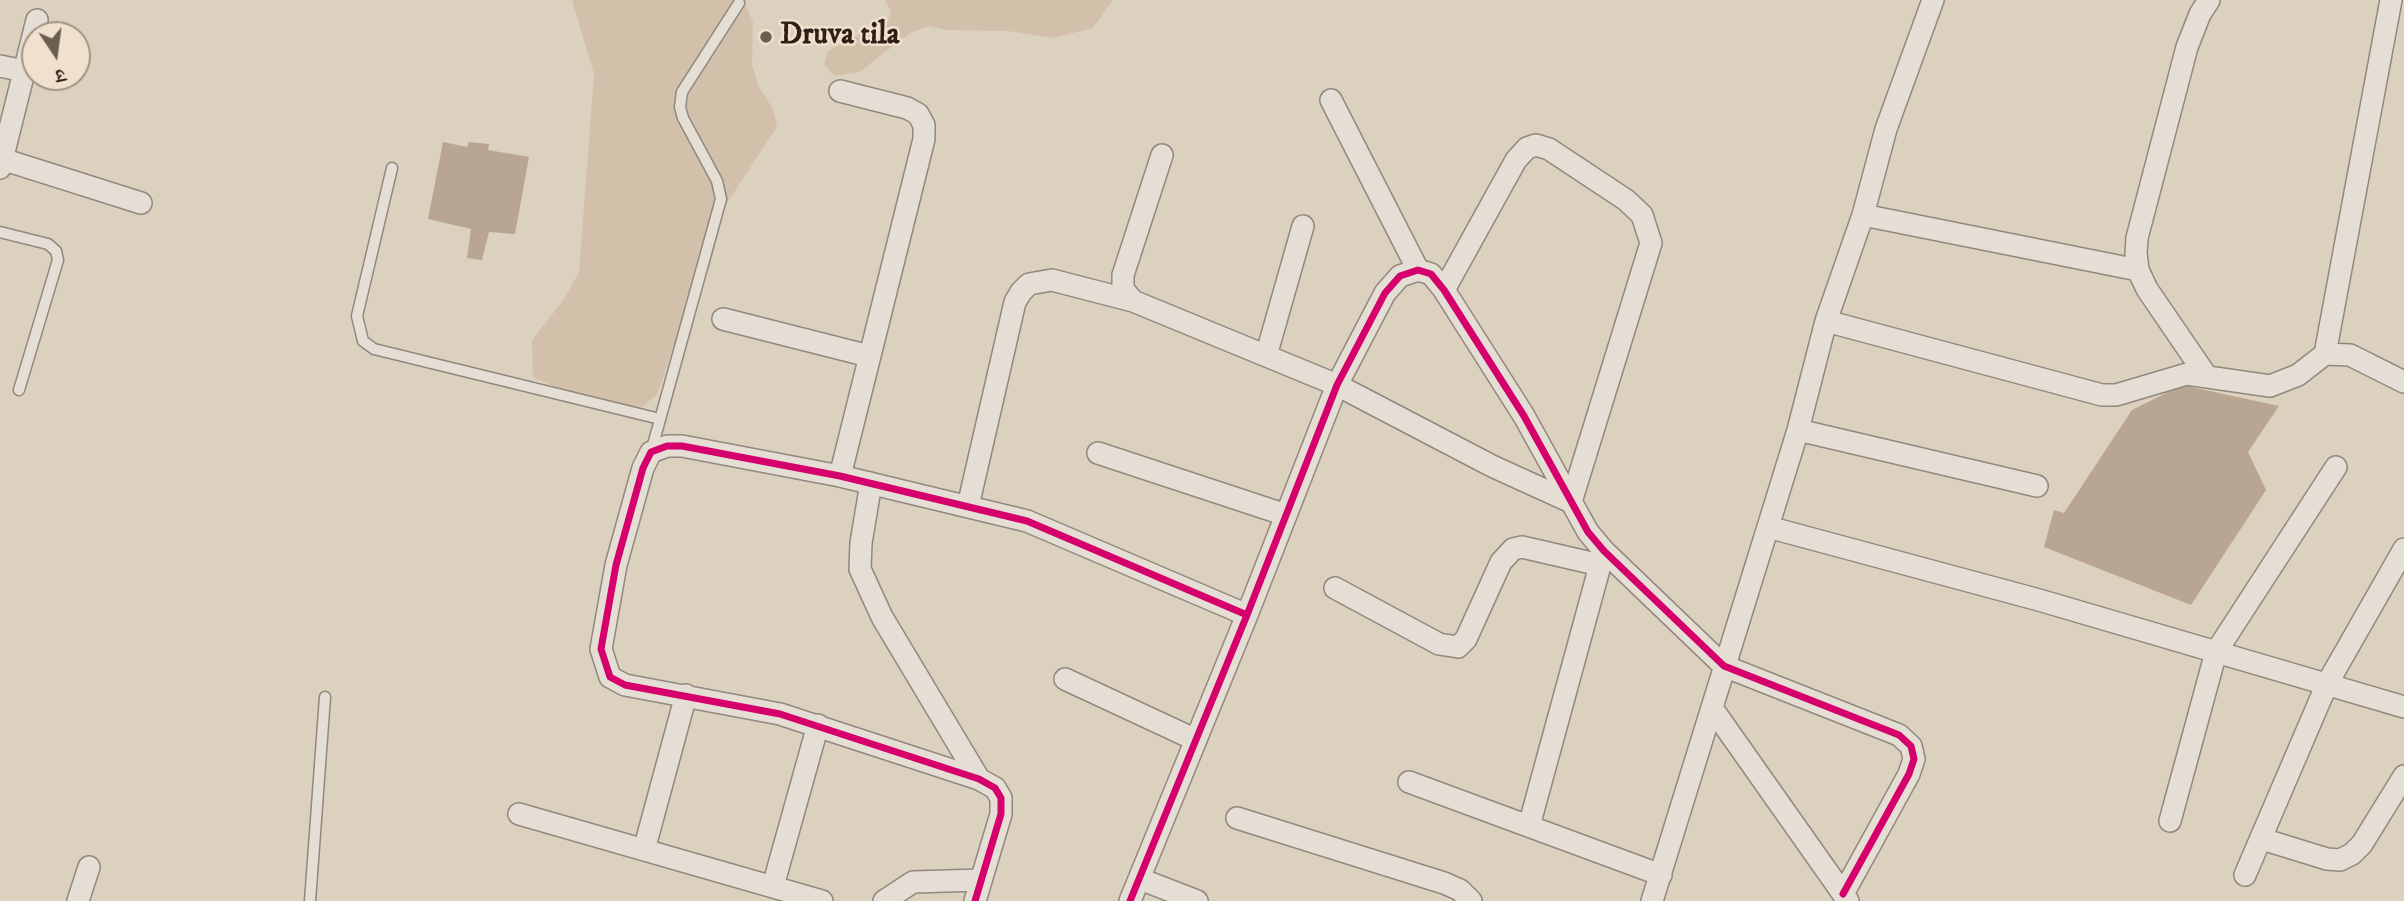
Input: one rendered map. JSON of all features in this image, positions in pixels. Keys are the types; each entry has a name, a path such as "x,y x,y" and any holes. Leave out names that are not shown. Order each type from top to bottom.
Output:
{"street":[{"path":"1652,901 1798,430 1826,321 1863,215 1886,129 1933,0"},
{"path":"2205,374 2147,289 2138,270 2137,238 2180,73 2200,14 2209,0"},
{"path":"2325,354 2391,0"},
{"path":"0,66 21,70"},
{"path":"21,83 1,163 141,203"},
{"path":"840,91 907,108 918,114 924,125 924,139 840,476"},
{"path":"1331,100 1418,270"},
{"path":"1444,290 1516,160 1527,148 1536,145 1549,149 1626,200 1642,215 1651,243 1571,502"},
{"path":"1133,301 1123,289 1124,275 1162,155"},
{"path":"1863,215 2138,270"},
{"path":"1266,356 1304,226"},
{"path":"1129,901 1247,615 1337,385 1385,293 1401,276 1418,270 1431,274 1444,290 1530,426 1602,558 1724,666 1899,735 1911,746 1914,759 1909,774 1845,898 1712,708"},
{"path":"968,506 1015,302 1029,284 1052,280 1133,301 1337,385 1492,466 1571,502"},
{"path":"723,319 869,356"},
{"path":"1826,321 2102,395 2116,394 2188,373 2270,386 2298,375 2325,354 2350,355 2404,382"},
{"path":"1798,430 2037,486"},
{"path":"975,901 1001,814 1001,798 995,788 979,779 780,713 625,685 610,677 603,663 601,649 616,565 643,468 651,452 667,446 682,446 840,476 1027,521 1247,615"},
{"path":"1098,453 1286,515"},
{"path":"2170,821 2216,652 2336,467"},
{"path":"871,483 861,543 860,569 882,617 979,779"},
{"path":"1768,527 2039,600 2404,707"},
{"path":"1335,589 1439,644 1458,647 1466,639 1501,562 1513,549 1522,547 1602,558"},
{"path":"2245,875 2327,684 2404,549"},
{"path":"1529,826 1602,558"},
{"path":"1065,679 1196,740"},
{"path":"644,850 686,695"},
{"path":"773,886 818,725"},
{"path":"2262,839 2327,859 2340,860 2352,854 2362,844 2404,776"},
{"path":"1409,782 1661,875"},
{"path":"519,814 822,901"},
{"path":"1237,818 1444,883 1460,890 1471,901"},
{"path":"78,901 89,867"},
{"path":"1140,879 1197,901"},
{"path":"884,901 913,882 981,880"}],"lane":[{"path":"651,452 721,199 717,181 683,118 680,107 682,92 739,3"},
{"path":"392,167 358,316 363,341 374,349 660,419"},
{"path":"0,232 48,244 57,251 58,260 19,390"},
{"path":"310,901 325,697"}],"shaded area":[{"path":"572,0 743,0 753,22 752,65 759,87 773,109 777,127 725,206 709,269 678,333 657,395 640,408 566,392 533,377 532,340 562,302 579,273 594,74"},
{"path":"885,0 1113,0 1093,28 1053,38 1008,31 947,30 929,26 910,33 859,72 834,76 824,64 828,51 864,32 884,30 891,12"},
{"path":"443,142 467,147 469,142 489,144 488,150 529,157 515,234 489,232 482,260 467,258 471,229 428,219"},
{"path":"2182,385 2279,406 2248,452 2266,490 2191,605 2044,547 2054,510 2064,513 2132,410"}],"cycle path":[{"path":"1130,901 1247,615 1337,385 1385,293 1400,276 1418,270 1431,274 1444,290 1524,416 1588,532 1604,551 1724,666 1899,735 1911,746 1914,759 1909,774 1843,894"},
{"path":"975,901 1001,814 1001,798 995,788 979,779 780,714 625,685 610,677 601,649 616,565 643,468 651,452 667,446 682,446 840,476 1027,521 1247,615"}],"place":[{"name":"Druva tila","path":"766,37"}]}
